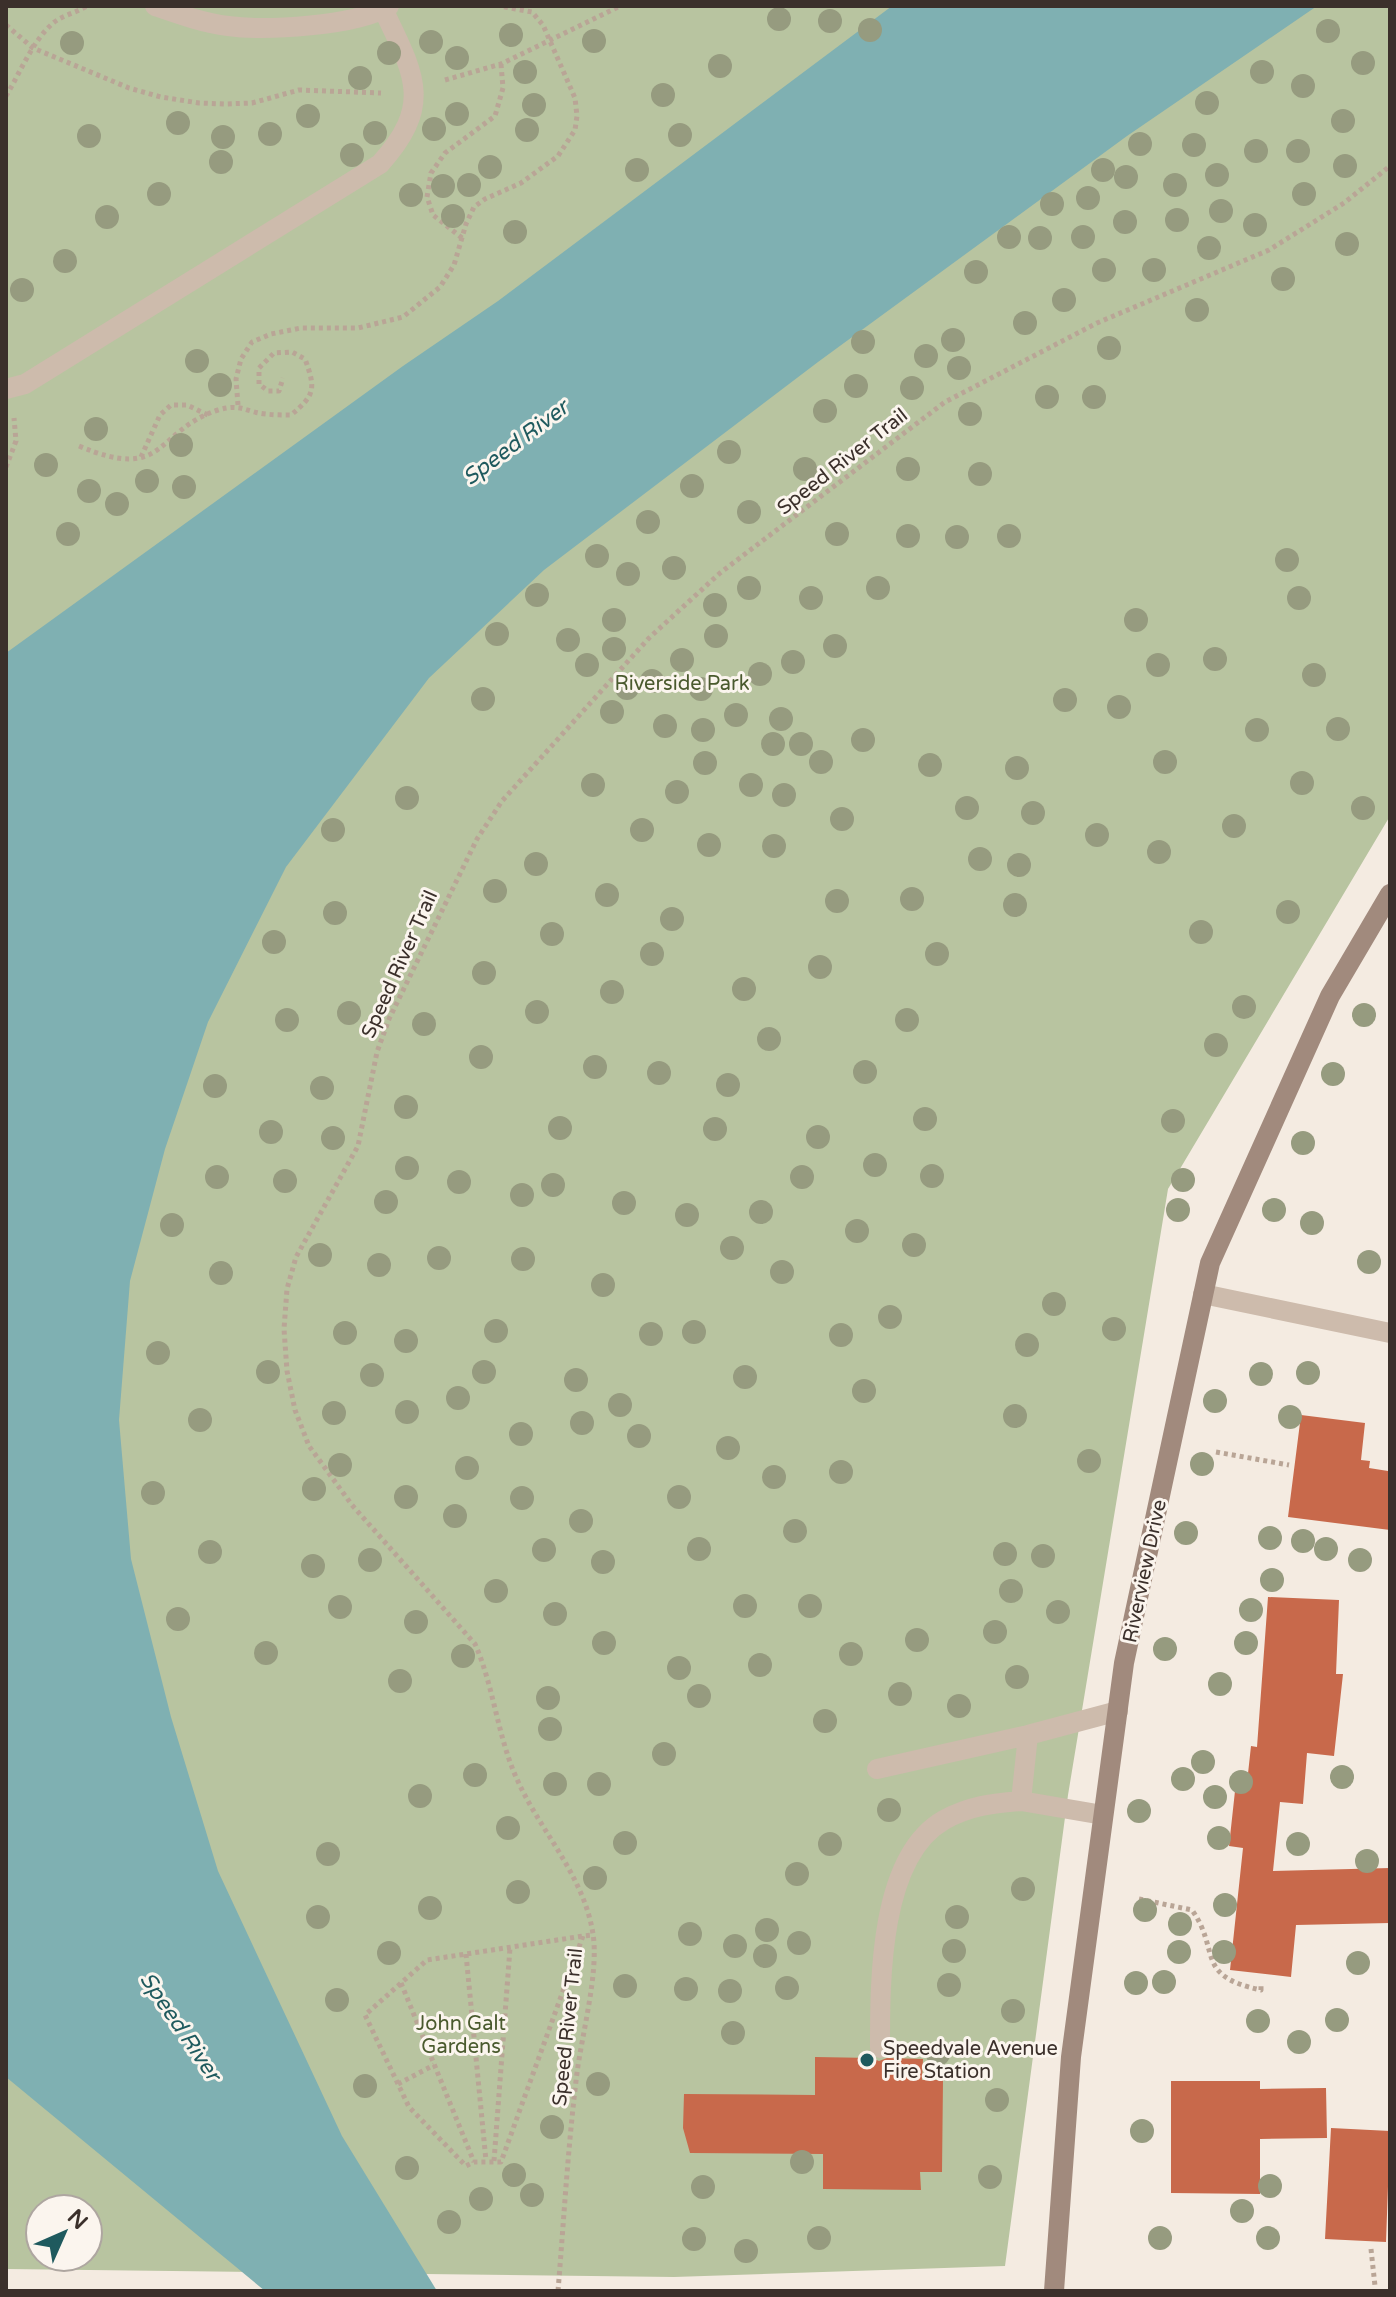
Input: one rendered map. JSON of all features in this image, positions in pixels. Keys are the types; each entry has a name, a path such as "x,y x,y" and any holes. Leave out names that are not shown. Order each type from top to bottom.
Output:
{"street":[{"path":"6,389 25,384 380,164 407,129 414,88 386,8 310,25 272,27 229,26 192,19 155,6"},
{"name":"Riverview Drive","path":"1054,2291 1071,2057 1124,1663 1210,1263 1330,996 1390,894"},
{"path":"1203,1294 1390,1333"},
{"path":"877,1769 1118,1711"},
{"path":"1021,1801 1028,1735"},
{"path":"880,2048 882,1971 898,1878 918,1843 942,1821 981,1804 1021,1801 1103,1815"}],"path":[{"path":"6,96 33,48 51,25 64,15 87,6"},
{"path":"238,405 236,379 241,359 252,342 271,334 301,328 358,328 403,317 440,287 454,265 474,207 521,183 558,156 575,130 575,98 543,25 532,12 500,6"},
{"path":"6,25 33,48 129,88 199,103 252,103 299,90 376,94 414,88 501,64 620,6"},
{"path":"462,238 433,215 427,197 431,173 445,153 495,116 503,88 501,64"},
{"name":"Speed River Trail","path":"558,2291 577,2073 591,1979 593,1935 580,1894 558,1847 533,1812 515,1774 487,1672 475,1644 352,1505 309,1446 295,1410 287,1371 284,1329 287,1289 302,1247 358,1146 377,1052 389,1019 455,881 502,801 649,638 720,573 945,402 1097,323 1269,250 1344,203 1390,166"},
{"path":"79,446 102,456 133,460 157,452 208,415 238,405 263,414 291,415 308,401 314,383 305,359 292,352 274,353 259,368 259,384 268,391 279,391 283,378"},
{"path":"140,458 160,415 171,405 187,405 208,415"},
{"path":"6,467 16,441 14,416"},
{"path":"1216,1452 1289,1465"},
{"path":"1139,1899 1192,1910 1202,1924 1208,1955 1219,1972 1240,1986 1261,1990 1261,1983"},
{"path":"583,1936 501,2162 474,2162 466,2166 409,2107 365,2015 427,1960 583,1936 593,1935"},
{"path":"494,2161 510,1948"},
{"path":"466,1954 486,2161"},
{"path":"401,1983 474,2162"},
{"path":"398,2084 434,2065"},
{"path":"1371,2249 1375,2286"}],"green space":[{"name":"Riverside Park","path":"6,6 1390,6 1390,816 1168,1189 1068,1795 1005,2266 674,2277 104,2270 104,2193 24,2193 24,2269 6,2269"}],"water":[{"name":"Speed River","path":"892,6 1317,6 1127,136 818,362 544,570 429,678 286,867 208,1022 165,1149 130,1281 119,1420 131,1559 171,1717 218,1871 342,2136 437,2291 265,2291 6,2077 6,653 403,366 498,301"}],"building":[{"path":"1301,1415 1365,1423 1361,1460 1370,1461 1369,1468 1388,1471 1390,1530 1288,1517"},
{"path":"1268,1597 1339,1600 1336,1674 1343,1674 1334,1756 1307,1753 1303,1804 1280,1802 1273,1871 1390,1868 1390,1923 1296,1925 1291,1977 1230,1970 1243,1848 1229,1846 1235,1791 1246,1792 1251,1746 1257,1747"},
{"path":"815,2057 872,2058 879,2061 887,2058 923,2059 922,2080 943,2080 942,2172 920,2172 921,2190 823,2189 823,2154 690,2153 683,2128 684,2094 815,2095"},
{"path":"1171,2081 1260,2081 1260,2089 1326,2088 1327,2138 1260,2139 1260,2194 1171,2193"},
{"path":"1331,2128 1390,2131 1386,2242 1325,2239"}],"place":[{"name":"Speedvale Avenue Fire Station","path":"867,2060"}],"park label":[{"name":"John Galt Gardens","path":"461,2034"}]}
